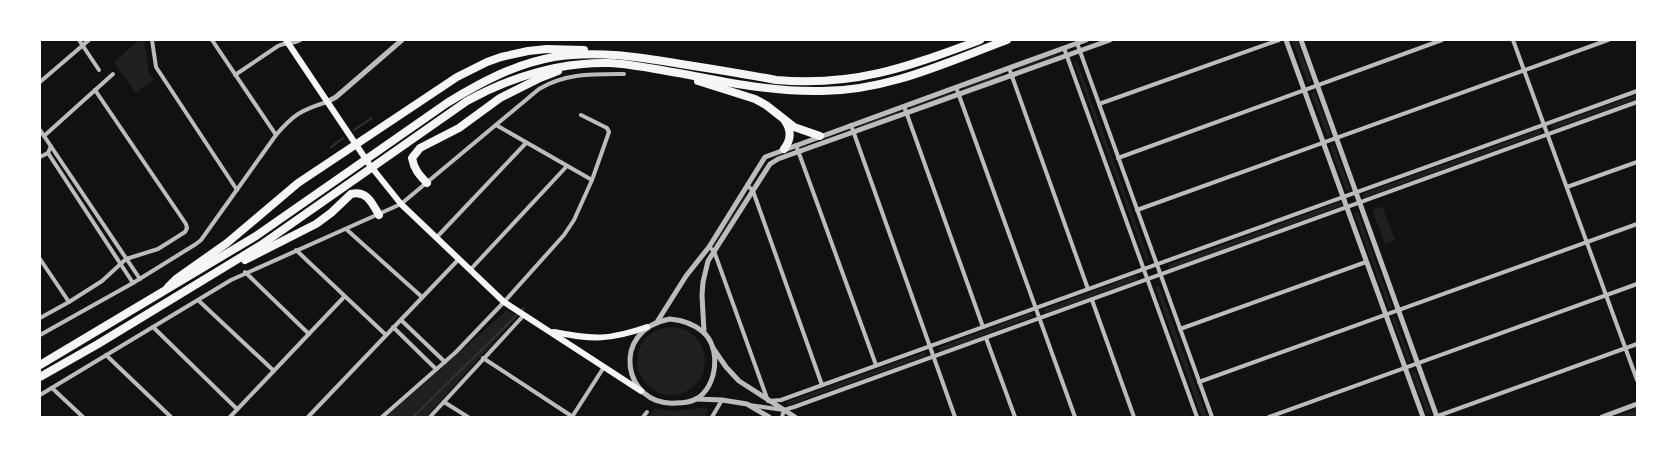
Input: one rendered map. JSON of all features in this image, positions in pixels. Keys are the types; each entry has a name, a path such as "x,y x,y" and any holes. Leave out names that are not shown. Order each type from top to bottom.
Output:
{"highway":[{"path":"157,297 176,278 227,243 298,183 457,78 501,56 547,49 569,49 630,55 776,80 794,82 840,81 873,76 896,70 980,40"},
{"path":"40,377 98,344 261,245 467,101 489,89 532,73 583,64 627,65 766,88 795,91 857,89 890,82 912,75 1007,40"},
{"path":"40,365 157,297 256,236 296,210 356,166 447,103 474,86 506,71 554,57 615,54"},
{"path":"427,182 413,166 412,158 420,148 459,128 500,98 540,78 583,64"},
{"path":"673,72 755,100 766,105 794,127 820,136"},
{"path":"782,117 788,126 790,134 789,140 784,149"},
{"path":"204,280 304,232 331,213 351,194 362,194 367,197 379,215"}],"main road":[{"path":"287,41 355,144 401,204 458,260 504,302 641,391"},
{"path":"551,332 592,338 608,338 647,327"}],"street":[{"path":"78,40 99,70"},
{"path":"40,82 89,40"},
{"path":"152,40 156,68 237,190"},
{"path":"212,40 276,135"},
{"path":"235,75 287,41 294,43 300,40"},
{"path":"40,335 140,279 201,240 276,135 290,119 302,110 327,102 336,97 402,40"},
{"path":"657,322 686,276 709,246 765,157 1086,40"},
{"path":"704,332 702,295 703,282 708,261 770,164 778,159 1110,40"},
{"path":"1099,104 1279,40"},
{"path":"1286,40 1423,417"},
{"path":"1301,40 1436,417 1637,344"},
{"path":"1118,158 1442,40"},
{"path":"1513,40 1637,380"},
{"path":"1137,210 1608,40"},
{"path":"1077,43 1212,417"},
{"path":"1064,48 1196,417"},
{"path":"1009,68 1088,289"},
{"path":"44,136 113,74"},
{"path":"40,395 245,272 379,215 401,204 539,89 559,79 583,74 624,74"},
{"path":"956,87 1075,417"},
{"path":"40,318 102,281 126,259 158,249 185,232 187,228 186,224 95,90"},
{"path":"768,401 781,400 1637,91"},
{"path":"795,417 784,410 768,401 735,377 726,367 704,332 694,325 670,319 657,322 647,327 634,344 630,358 633,379 641,391 654,399 668,403 682,403 696,399 722,400 784,410 1040,319 1637,102"},
{"path":"904,106 983,327"},
{"path":"382,417 445,362 504,302 564,235 574,220 592,180 609,132 608,128 581,115"},
{"path":"496,125 592,180"},
{"path":"850,125 955,417"},
{"path":"40,130 140,279"},
{"path":"820,136 834,139"},
{"path":"436,238 526,143"},
{"path":"796,145 876,365"},
{"path":"40,157 48,153 52,146"},
{"path":"48,153 133,283"},
{"path":"1567,188 1637,162"},
{"path":"470,270 568,166"},
{"path":"747,185 753,191 822,385"},
{"path":"1199,382 1637,224"},
{"path":"346,229 422,297"},
{"path":"709,246 714,251 768,401"},
{"path":"296,250 344,297 386,335"},
{"path":"40,259 69,302"},
{"path":"308,417 458,260"},
{"path":"1180,329 1366,262"},
{"path":"245,272 309,334"},
{"path":"1269,417 1637,284"},
{"path":"230,417 344,297"},
{"path":"198,300 274,371"},
{"path":"1092,300 1134,417"},
{"path":"430,417 524,315"},
{"path":"401,320 445,362"},
{"path":"153,327 237,409"},
{"path":"393,328 436,369"},
{"path":"986,338 1015,417"},
{"path":"696,399 704,393 713,376 713,347"},
{"path":"106,355 171,417"},
{"path":"483,358 573,417 604,367"},
{"path":"52,388 83,417"},
{"path":"712,417 722,400"},
{"path":"444,402 468,417"},
{"path":"748,404 769,417"},
{"path":"1602,417 1637,404"},
{"path":"782,417 784,410"},
{"path":"643,417 647,412"}],"shaded area":[{"path":"139,40 144,40 149,72 154,79 136,93 114,62"},
{"path":"1292,40 1297,40 1312,82 1308,83"},
{"path":"1056,54 1057,56 1018,70 1018,68"},
{"path":"1077,61 1149,259 1146,260 1074,62"},
{"path":"1002,73 1003,76 965,89 965,87"},
{"path":"1315,92 1331,135 1327,136 1311,93"},
{"path":"950,93 951,95 912,109 911,107"},
{"path":"1637,95 1637,99 1553,129 1551,128 1552,125"},
{"path":"896,112 897,114 859,128 858,126"},
{"path":"1539,130 1541,132 1540,134 1366,197 1362,197 1365,193"},
{"path":"1334,145 1350,189 1346,190 1330,147"},
{"path":"745,195 746,196 718,240 716,240"},
{"path":"1339,202 1342,203 1341,206 1169,269 1168,265"},
{"path":"1382,206 1395,240 1385,244 1373,212 1375,209"},
{"path":"1358,212 1392,308 1389,309 1354,213"},
{"path":"1134,276 1137,277 1137,280 1046,313 1044,309"},
{"path":"1159,286 1207,417 1202,417 1155,287"},
{"path":"507,310 515,315 515,319 426,417 386,417"},
{"path":"1030,313 1033,315 1032,317 941,351 938,349 940,347"},
{"path":"1395,317 1411,361 1408,362 1392,318"},
{"path":"664,327 678,327 690,332 700,342 705,354 705,368 700,380 690,390 678,395 664,395 652,390 642,380 637,368 637,354 642,342 652,332"},
{"path":"925,352 926,354 924,357 789,405 786,404 787,402"},
{"path":"1415,370 1431,413 1427,414 1411,372"},
{"path":"655,408 671,411 704,408 708,409 705,417 649,417"},
{"path":"1637,409 1637,417 1614,417 1635,410"}],"waterway":[{"path":"354,130 372,118"},
{"path":"331,147 343,138"},
{"path":"413,417 524,308"}]}
